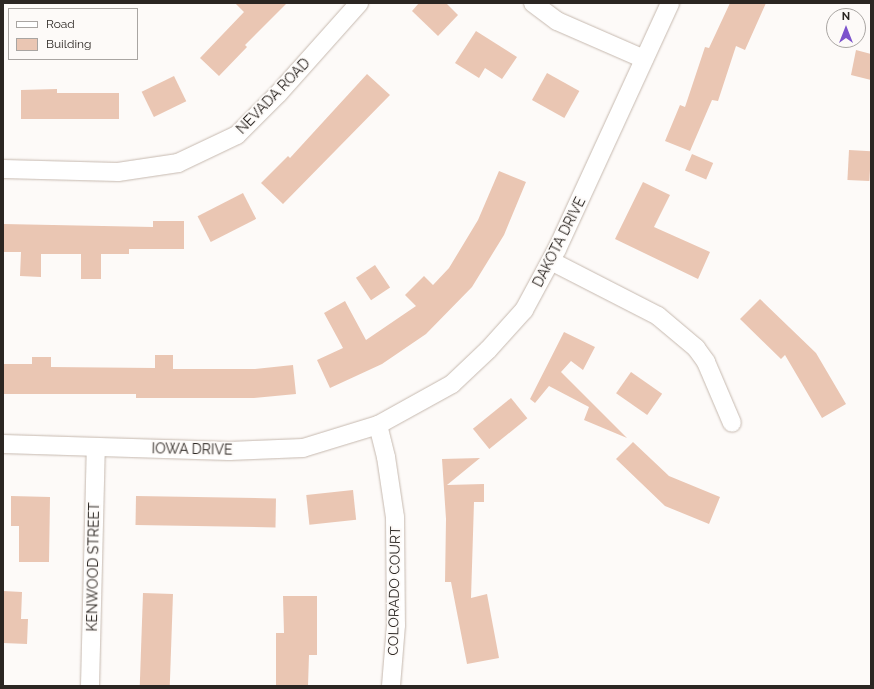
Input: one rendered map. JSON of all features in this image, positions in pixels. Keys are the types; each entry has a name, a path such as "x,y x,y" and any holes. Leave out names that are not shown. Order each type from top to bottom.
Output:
{"street":[{"name":"NEVADA ROAD","path":"3,169 118,172 178,163 191,157 237,135 278,94 359,3"},
{"path":"533,3 557,21 644,59"},
{"name":"DAKOTA DRIVE","path":"378,425 452,384 488,350 524,310 551,261 670,3"},
{"path":"551,261 658,316 696,348 706,362 732,423"},
{"name":"IOWA DRIVE","path":"3,444 229,451 303,448 378,425"},
{"name":"COLORADO COURT","path":"378,425 386,457 395,517 396,618 391,686"},
{"name":"KENWOOD STREET","path":"90,686 96,448"}],"building":[{"path":"235,3 287,3 245,45 247,47 219,76 200,58 244,12"},
{"path":"419,3 446,3 458,15 438,36 412,11"},
{"path":"730,3 766,3 745,50 736,46 718,101 712,100 690,151 665,141 680,105 685,107 705,47 709,48"},
{"path":"476,31 517,57 502,79 485,68 479,78 455,63"},
{"path":"856,50 871,54 871,80 851,75"},
{"path":"547,73 579,91 564,118 532,100"},
{"path":"367,74 390,95 283,204 261,183 288,156 290,158"},
{"path":"174,76 186,101 154,117 142,92"},
{"path":"57,89 57,93 119,93 119,119 21,119 21,90"},
{"path":"849,150 871,151 869,181 847,180"},
{"path":"692,154 713,163 706,180 685,171"},
{"path":"499,171 526,182 504,235 472,287 426,334 382,364 330,388 317,360 343,348 324,313 345,301 366,340 416,306 405,295 424,276 433,285 449,268 478,220"},
{"path":"643,182 670,195 654,227 710,252 698,279 615,239"},
{"path":"243,193 256,219 211,242 198,216"},
{"path":"153,221 184,221 184,249 129,249 129,254 101,254 101,279 81,279 81,254 41,254 41,277 20,276 21,252 3,252 3,224 153,227"},
{"path":"375,265 390,287 371,300 356,278"},
{"path":"760,299 816,353 846,404 822,418 785,355 781,359 740,319"},
{"path":"564,332 595,347 583,370 571,361 561,372 627,438 584,420 589,407 549,386 535,403 530,399"},
{"path":"155,355 173,355 173,369 255,369 293,365 296,394 254,398 136,398 136,394 3,394 3,364 32,364 32,357 51,357 51,367 155,368"},
{"path":"631,372 662,394 647,415 616,393"},
{"path":"511,398 527,418 489,449 473,429"},
{"path":"633,442 669,476 720,497 709,524 665,506 616,459"},
{"path":"480,458 447,485 484,484 484,502 474,502 471,598 487,594 499,658 467,664 451,582 445,582 446,519 442,459"},
{"path":"353,490 356,520 309,525 306,495"},
{"path":"11,496 50,497 49,562 19,562 19,526 11,526"},
{"path":"136,496 276,498 275,527 135,525"},
{"path":"3,591 22,592 21,619 28,619 27,644 3,643"},
{"path":"143,593 173,594 170,686 140,686"},
{"path":"283,596 317,596 317,655 309,655 308,686 276,686 276,633 284,633"}]}
